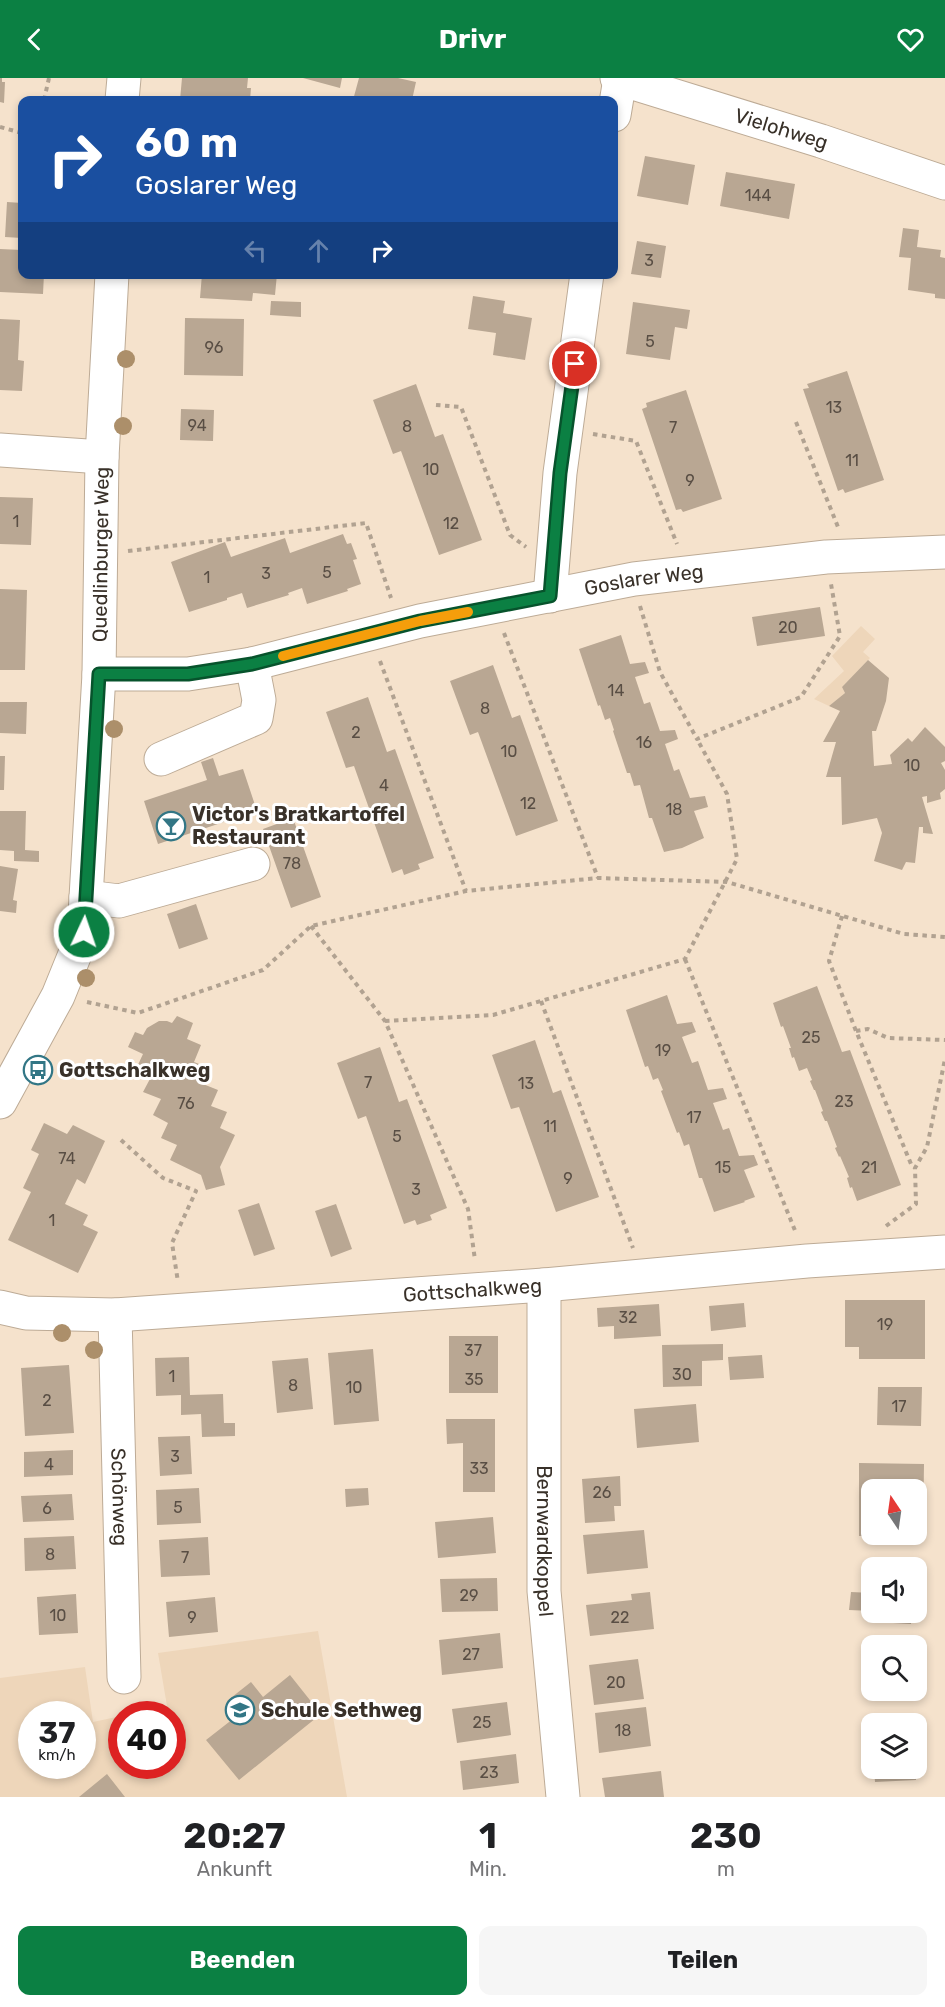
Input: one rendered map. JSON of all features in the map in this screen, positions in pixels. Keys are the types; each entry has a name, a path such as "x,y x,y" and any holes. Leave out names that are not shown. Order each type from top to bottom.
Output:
{"street":[{"path":"122,96 124,78"},
{"path":"616,96 618,79"},
{"name":"Vielohweg","path":"618,79 821,141 945,183"},
{"name":"Quedlinburger Weg","path":"0,1102 58,996 84,932 99,674 102,457 112,279"},
{"path":"551,581 566,430 586,279"},
{"path":"0,450 102,457"},
{"name":"Goslarer Weg","path":"99,674 188,674 252,664 494,607 551,581 634,579 838,556 945,552"},
{"path":"161,759 256,718 259,700 252,664"},
{"path":"86,897 120,901 253,864"},
{"name":"Gottschalkweg","path":"0,1306 26,1313 115,1315 544,1285 807,1260 945,1252"},
{"name":"Bernwardkoppel","path":"544,1285 544,1591 563,1797"},
{"name":"Schönweg","path":"115,1315 123,1677"}],"path":[{"path":"45,96 49,78"},
{"path":"0,127 18,132"},
{"path":"436,405 461,407 510,536 551,581"},
{"path":"697,739 801,697 840,636 838,556 796,422"},
{"path":"566,430 636,441 688,573"},
{"path":"100,554 366,523 386,631 466,891"},
{"path":"385,1021 493,1015 685,958 727,882 737,859 727,794 660,672 641,613 634,579"},
{"path":"494,607 598,878"},
{"path":"58,996 138,1013 263,970 310,926 466,891 598,878 727,882 904,934 945,937"},
{"path":"842,916 829,961 911,1164 915,1168"},
{"path":"310,926 385,1021 468,1209 478,1288"},
{"path":"685,958 807,1260"},
{"path":"541,1001 643,1275"},
{"path":"856,1031 868,1029 888,1038 945,1040"},
{"path":"871,1256 872,1238 916,1203 915,1168 927,1147 945,1059"},
{"path":"121,1140 163,1178 196,1191 172,1243 182,1310"}],"shaded area":[{"path":"861,626 875,639 863,652 870,658 842,687 845,693 829,706 814,699 844,671 832,656"},
{"name":"Schule Sethweg","path":"318,1631 347,1797 0,1797 0,1678 85,1667 90,1701 18,1701 18,1779 96,1779 96,1721 108,1719 108,1779 186,1779 186,1701 166,1701 158,1653"}],"building":[{"path":"0,78 2,82 5,82 4,103 0,102"},
{"path":"182,78 248,78 247,88 251,88 250,96 180,96"},
{"path":"303,78 342,78 340,88"},
{"path":"359,78 398,78 416,82 413,96 354,96"},
{"path":"645,156 695,165 688,205 637,196"},
{"path":"726,172 795,184 789,219 720,206"},
{"path":"7,202 18,203 18,238 5,237"},
{"path":"903,228 919,230 917,247 941,250 940,257 945,258 945,299 935,298 935,294 908,290 911,258 899,257"},
{"path":"637,241 666,246 661,278 631,274"},
{"path":"0,249 18,250 18,279 44,279 43,294 0,292"},
{"path":"202,279 277,279 275,295 253,293 252,301 200,298"},
{"path":"473,296 505,301 503,313 532,318 525,360 493,355 496,333 468,329"},
{"path":"271,301 301,302 301,317 270,315"},
{"path":"633,302 690,310 687,329 675,327 670,360 626,354"},
{"path":"185,318 244,319 243,376 184,375"},
{"path":"0,319 20,320 18,360 24,361 22,391 0,390"},
{"path":"847,371 884,480 845,493 843,489 838,491 803,389 809,388 807,384"},
{"path":"416,384 435,437 443,434 482,540 439,555 401,451 393,454 373,400"},
{"path":"686,390 722,499 683,512 681,509 676,510 642,409 647,407 646,403"},
{"path":"181,409 214,410 213,441 180,440"},
{"path":"0,497 33,498 31,545 0,544"},
{"path":"343,534 347,544 351,543 357,559 353,560 361,584 347,589 348,591 307,604 302,588 288,593 289,595 247,608 242,593 189,612 171,562 225,542 231,557 285,538 290,553"},
{"path":"0,589 27,590 25,670 0,670"},
{"path":"820,607 825,636 757,646 752,617"},
{"path":"621,635 630,664 645,662 649,673 635,677 644,704 650,702 660,731 675,730 678,739 665,744 674,771 679,769 690,798 705,796 708,807 694,811 704,838 682,848 664,852 652,818 649,818 640,785 634,786 630,773 627,773 610,718 605,720 600,705 598,706 579,649"},
{"path":"868,660 889,678 886,701 876,731 872,731 874,766 892,764 890,755 908,738 912,742 925,727 945,747 945,761 941,763 945,770 945,789 940,793 941,799 927,803 927,796 922,797 933,834 923,833 923,827 919,827 915,863 906,862 902,870 874,861 882,833 877,818 842,825 841,777 826,777 836,742 823,742 840,711 829,706 845,693 842,687"},
{"path":"493,665 512,718 520,715 558,821 516,836 478,732 470,735 450,681"},
{"path":"368,697 387,752 395,749 434,858 418,864 420,869 404,875 402,869 392,873 354,766 346,768 326,712"},
{"path":"0,702 27,702 26,734 0,733"},
{"path":"0,756 5,756 4,790 0,790"},
{"path":"213,758 219,776 243,769 257,811 158,844 144,801 207,780 201,762"},
{"path":"0,811 26,811 25,850 39,851 39,862 14,861 14,851 0,850"},
{"path":"293,818 321,897 291,908 263,829"},
{"path":"0,866 18,869 13,900 17,901 16,913 0,911"},
{"path":"196,904 208,939 179,949 167,914"},
{"path":"817,986 842,1052 850,1050 901,1185 857,1201 852,1187 850,1188 847,1178 849,1177 835,1148 837,1147 827,1121 821,1112 823,1111 807,1068 799,1071 794,1057 792,1058 789,1048 791,1048 773,1003"},
{"path":"667,995 677,1024 692,1022 696,1032 682,1037 692,1063 698,1061 708,1090 723,1088 727,1099 713,1103 723,1130 729,1128 739,1156 754,1155 758,1165 744,1170 755,1197 714,1212 702,1178 699,1178 689,1144 684,1146 679,1132 677,1133 658,1078 653,1080 648,1066 645,1067 626,1010"},
{"path":"177,1016 193,1023 187,1039 201,1045 194,1062 209,1068 203,1084 218,1090 211,1106 227,1112 220,1128 235,1135 220,1167 225,1185 206,1190 201,1175 170,1160 177,1145 161,1138 168,1123 153,1115 161,1099 143,1092 151,1077 136,1069 143,1054 128,1047 135,1032 143,1035 147,1028 159,1021 172,1023"},
{"path":"535,1040 553,1093 561,1090 599,1197 556,1212 519,1107 511,1109 492,1055"},
{"path":"380,1047 399,1102 407,1099 447,1208 430,1215 432,1220 417,1225 415,1220 404,1224 366,1116 358,1119 337,1063"},
{"path":"44,1123 67,1134 73,1125 105,1141 85,1184 77,1179 65,1204 88,1215 83,1225 98,1232 78,1273 8,1240 31,1192 23,1188 39,1154 31,1150"},
{"path":"259,1203 275,1249 254,1256 238,1210"},
{"path":"336,1204 352,1249 331,1257 315,1211"},
{"path":"845,1300 925,1300 925,1359 859,1359 859,1347 845,1347"},
{"path":"744,1303 746,1327 711,1331 709,1306"},
{"path":"659,1304 661,1336 614,1339 614,1326 598,1327 597,1308"},
{"path":"449,1336 498,1336 498,1393 449,1393"},
{"path":"723,1344 723,1360 702,1361 702,1386 663,1387 662,1345"},
{"path":"373,1349 379,1421 334,1425 328,1353"},
{"path":"762,1355 764,1378 730,1380 728,1357"},
{"path":"189,1357 190,1395 223,1394 224,1423 235,1423 235,1436 202,1437 201,1414 181,1415 181,1395 156,1396 155,1358"},
{"path":"308,1358 313,1409 277,1413 272,1361"},
{"path":"69,1365 74,1433 25,1436 21,1368"},
{"path":"878,1387 922,1387 921,1426 877,1425"},
{"path":"696,1404 699,1442 637,1448 634,1409"},
{"path":"446,1419 495,1419 495,1492 463,1492 463,1443 447,1444"},
{"path":"190,1436 192,1474 160,1476 158,1437"},
{"path":"73,1450 73,1475 24,1477 24,1452"},
{"path":"859,1463 924,1464 924,1479 861,1479 861,1536 859,1536"},
{"path":"620,1476 621,1506 614,1506 615,1521 585,1523 582,1479"},
{"path":"199,1488 201,1523 157,1525 156,1490"},
{"path":"368,1488 369,1505 346,1507 345,1489"},
{"path":"72,1494 74,1520 23,1522 21,1496"},
{"path":"493,1517 496,1553 438,1558 435,1522"},
{"path":"644,1530 648,1568 587,1574 583,1535"},
{"path":"74,1536 76,1569 25,1571 24,1538"},
{"path":"208,1537 210,1575 161,1577 159,1540"},
{"path":"497,1578 498,1611 442,1612 440,1579"},
{"path":"650,1592 654,1629 590,1636 586,1605 632,1600 631,1594"},
{"path":"851,1592 861,1592 861,1611 849,1610"},
{"path":"76,1594 78,1633 39,1635 37,1597"},
{"path":"215,1597 218,1632 169,1637 166,1602"},
{"path":"500,1633 503,1668 442,1675 439,1640"},
{"path":"638,1659 644,1699 594,1705 589,1665"},
{"path":"290,1675 321,1714 239,1780 206,1740 238,1715 227,1701 251,1682 263,1697"},
{"path":"507,1702 511,1735 457,1743 452,1709"},
{"path":"646,1707 651,1746 599,1753 595,1713"},
{"path":"516,1754 519,1783 463,1790 460,1761"},
{"path":"661,1771 664,1797 605,1797 602,1778"},
{"path":"107,1774 108,1779 111,1779 125,1797 79,1797"},
{"path":"875,1779 916,1779 916,1780 875,1782"}],"slow traffic":[{"path":"283,656 420,621 468,612"}],"place":[{"name":"Victor's Bratkartoffel Restaurant","path":"171,826"},
{"name":"Gottschalkweg","path":"38,1070"},
{"name":"Schule Sethweg","path":"240,1710"}],"route":[{"path":"84,932 99,674 188,674 252,664 420,621 550,596 560,473 575,364"}]}
